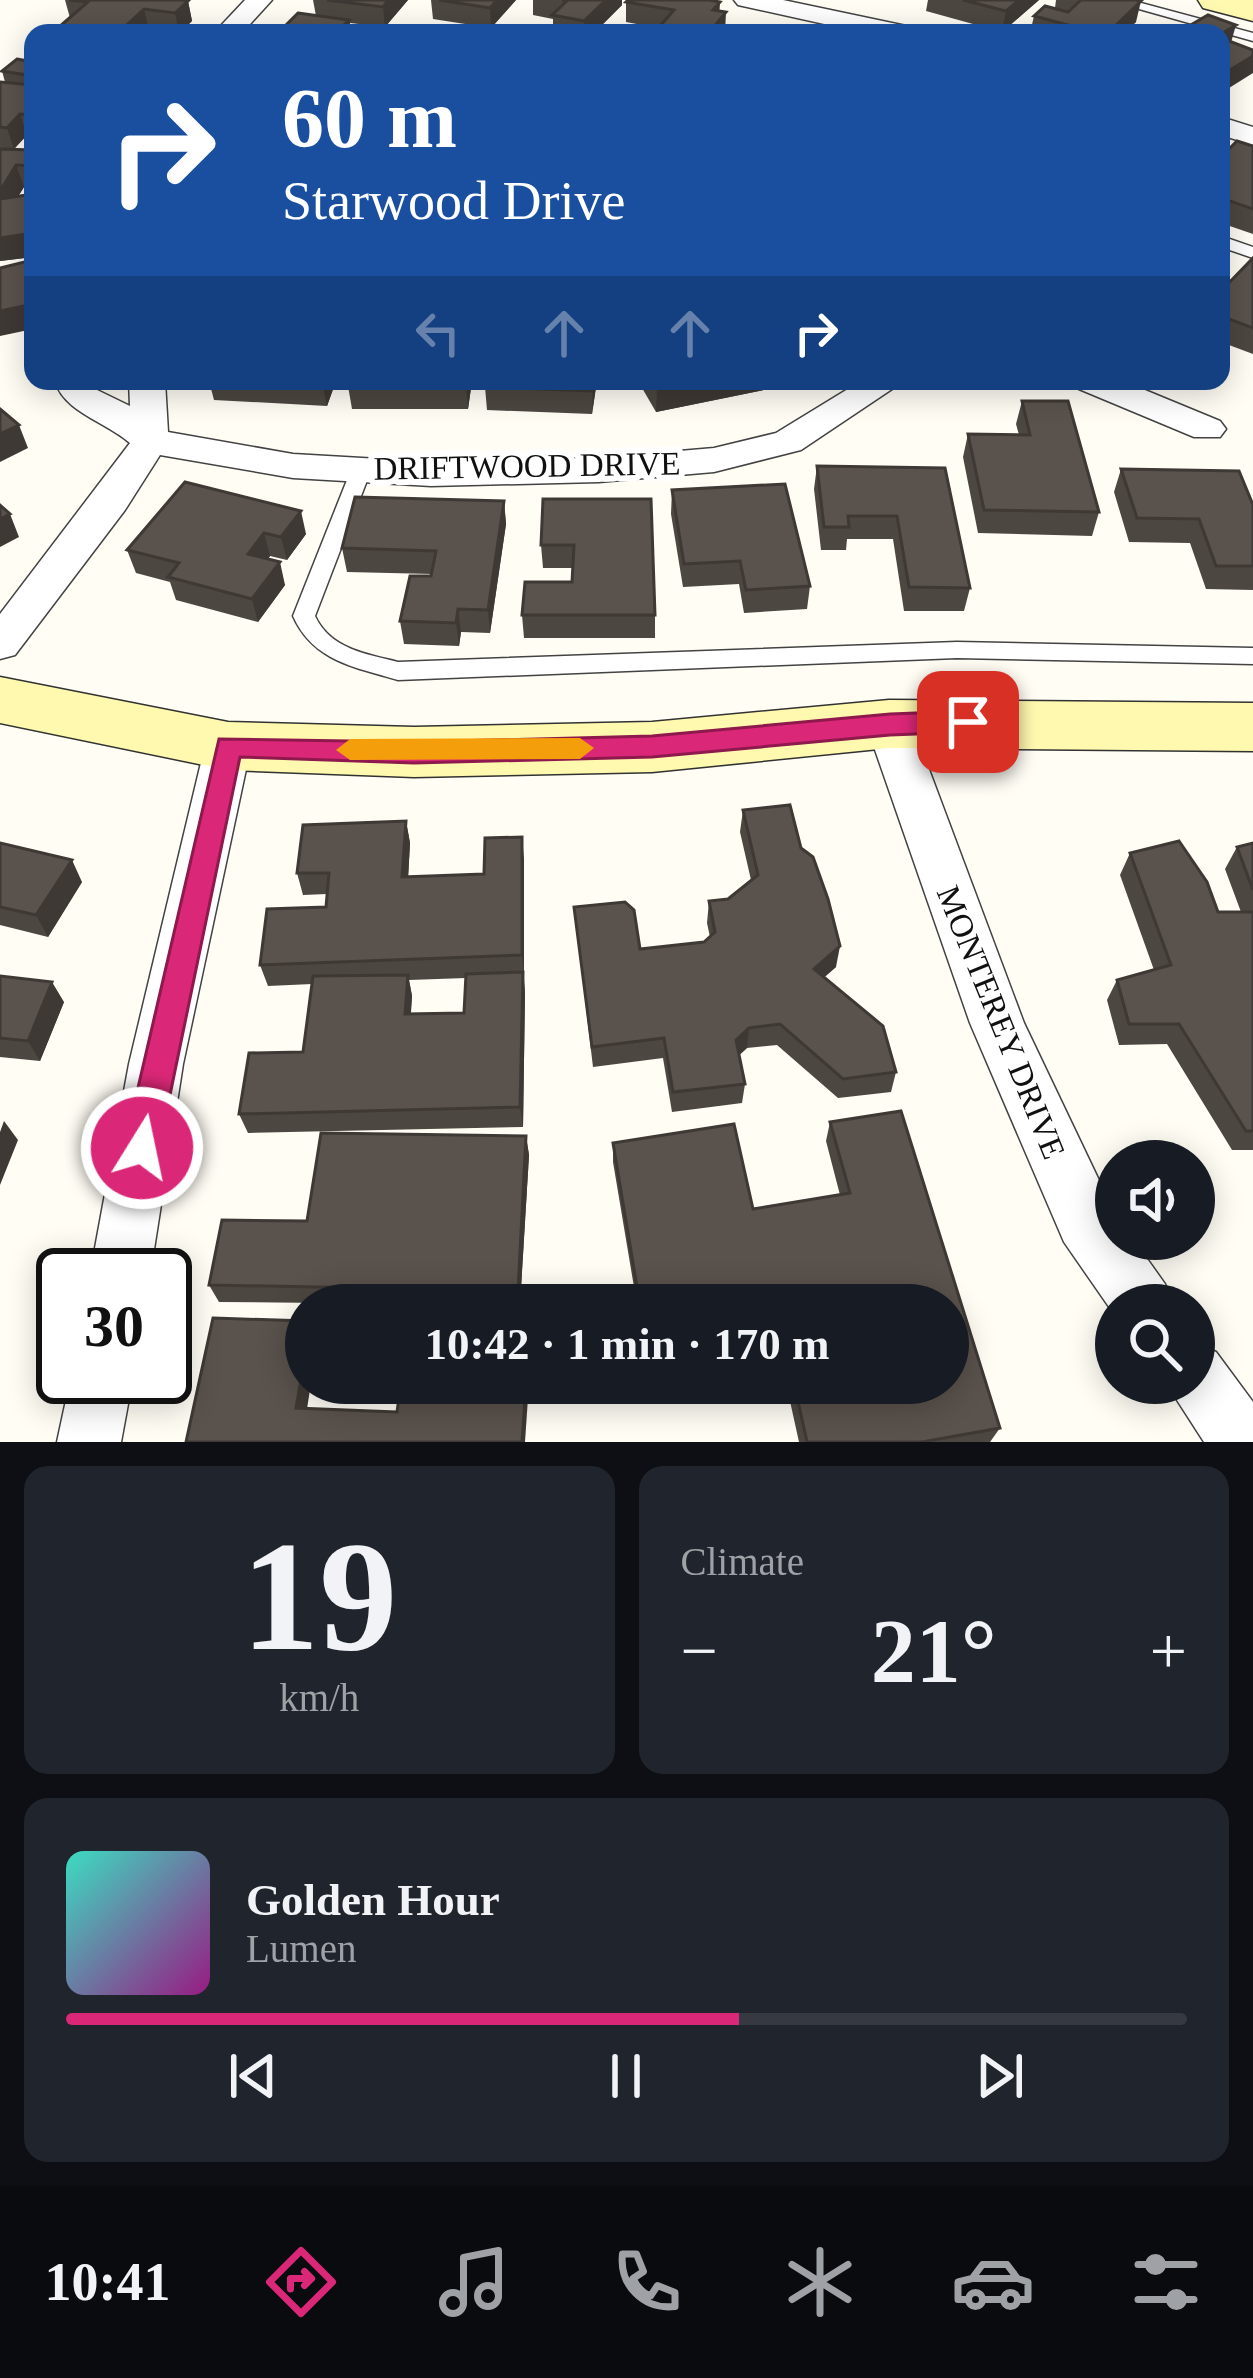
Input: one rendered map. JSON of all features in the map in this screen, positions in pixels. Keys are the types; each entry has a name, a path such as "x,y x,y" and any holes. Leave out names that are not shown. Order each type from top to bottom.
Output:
{"street":[{"path":"236,24 259,0"},
{"path":"747,0 865,24"},
{"path":"1216,0 1253,10"},
{"path":"819,24 832,16"},
{"path":"76,390 123,417 150,441"},
{"path":"0,644 111,501 150,441 147,390"},
{"name":"DRIFTWOOD DRIVE","path":"150,441 293,466 431,474 599,470 714,460 788,442 872,390"},
{"path":"1114,390 1207,429"},
{"path":"0,700 228,746 414,752 652,747 890,724 1253,727"},
{"name":"MONTEREY DRIVE","path":"890,724 997,1023 1085,1222 1129,1284"},
{"path":"125,1248 156,1064 228,746"},
{"path":"1215,1403 1243,1442"},
{"path":"89,1442 97,1404"}],"lane":[{"path":"1114,0 1206,24"},
{"path":"1163,24 1173,15"},
{"path":"361,470 304,616 309,632 333,652 398,671 957,650 1253,656"}],"building":[{"path":"69,0 188,1 175,13 144,9 128,24 62,24 88,2"},
{"path":"327,0 388,0 383,7"},
{"path":"439,0 497,0 490,8"},
{"path":"562,0 606,0 584,21 552,15 567,1"},
{"path":"709,0 720,2 713,10 726,12 716,24 662,24 674,10 626,2"},
{"path":"963,0 1019,0 1006,11"},
{"path":"1081,0 1141,1 1117,24 1064,24 1034,16 1045,6 1068,12"},
{"path":"298,13 349,20 345,24 287,24"},
{"path":"1208,15 1236,25 1230,29 1230,24 1192,24"},
{"path":"1230,41 1253,50 1253,56 1230,70"},
{"path":"17,59 24,60 24,75 2,71"},
{"path":"0,82 24,84 24,114 7,128 0,127"},
{"path":"1237,141 1253,146 1253,209 1230,201 1230,148"},
{"path":"0,149 24,150 24,165 16,165 0,191"},
{"path":"24,195 24,234 0,238 0,199"},
{"path":"1253,258 1253,328 1230,319 1230,282"},
{"path":"24,262 24,306 0,311 0,268"},
{"path":"1022,401 1068,401 1099,512 984,510 968,434 1030,435"},
{"path":"0,409 19,425 0,434"},
{"path":"817,466 945,468 970,588 909,587 897,516 848,516 849,527 824,527"},
{"path":"1121,469 1239,471 1253,505 1253,566 1216,566 1199,519 1137,518"},
{"path":"185,482 301,511 281,537 264,533 248,554 280,562 252,599 168,577 179,563 127,550"},
{"path":"785,484 810,586 746,590 740,561 684,564 672,490"},
{"path":"355,497 504,501 488,610 458,609 456,623 400,621 410,576 431,576 436,551 342,548"},
{"path":"543,499 651,499 655,615 522,615 525,582 572,582 574,545 541,545"},
{"path":"790,805 801,848 813,857 828,899 840,946 814,969 883,1026 896,1072 843,1079 780,1024 749,1028 736,1040 745,1084 673,1092 664,1038 592,1047 574,907 625,902 634,910 640,949 704,942 715,932 709,901 728,899 758,875 743,810"},
{"path":"406,821 402,877 484,874 485,838 522,837 522,955 260,965 267,909 326,907 329,873 297,873 303,825"},
{"path":"1179,841 1207,882 1218,912 1253,912 1253,1131 1246,1131 1179,1024 1129,1024 1117,980 1171,965 1130,853"},
{"path":"0,843 72,860 36,915 0,907"},
{"path":"1253,843 1253,890 1237,847"},
{"path":"523,972 520,1107 239,1114 249,1053 303,1052 313,976 408,975 405,1014 464,1013 466,974"},
{"path":"0,976 52,982 28,1041 0,1038"},
{"path":"901,1111 955,1284 636,1284 613,1143 734,1124 753,1209 850,1193 830,1122"},
{"path":"321,1133 526,1136 518,1284 209,1285 222,1220 307,1221"},
{"path":"213,1318 285,1320 285,1404 297,1404 296,1408 397,1412 398,1404 525,1404 522,1442 186,1442"},
{"path":"969,1329 1000,1428 922,1442 807,1442 799,1404 969,1404"}],"slow traffic":[{"path":"350,750 580,748"}],"route":[{"path":"142,1148 156,1064 228,746 414,752 652,747 890,724 968,722"}]}
